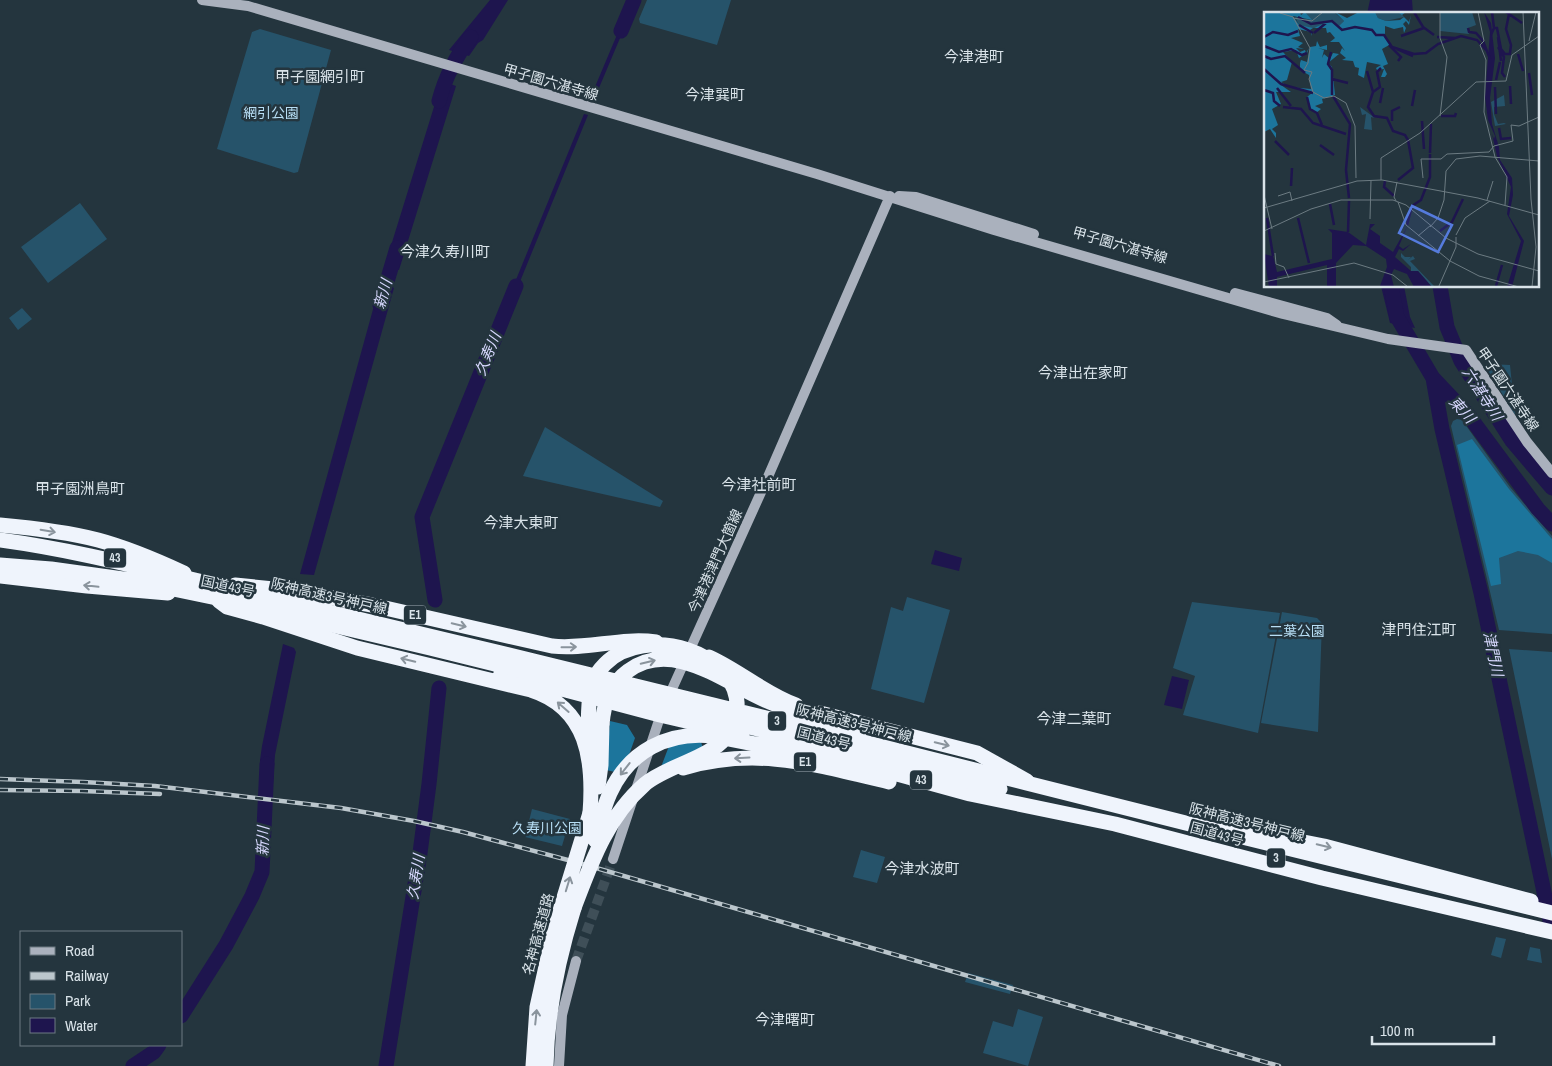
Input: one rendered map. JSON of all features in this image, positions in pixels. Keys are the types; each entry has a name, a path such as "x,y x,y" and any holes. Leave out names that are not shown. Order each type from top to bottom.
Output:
{"highway":[{"path":"0,525 97,539 141,554 184,573"},
{"name":"国道43号","path":"0,541 94,552 229,584"},
{"name":"阪神高速3号神戸線","path":"0,541 50,547 123,563 593,676 1549,929"},
{"name":"国道43号","path":"0,559 90,570 218,600 294,623 794,747 970,794 1115,824 1322,878 1549,929"},
{"name":"阪神高速3号神戸線","path":"0,565 96,575 231,601 1267,844 1552,913"},
{"path":"0,576 192,595"},
{"name":"E1","path":"229,584 300,597 372,605 521,640 566,648 631,640 676,646 725,664 781,699 810,710 978,752 1033,784"},
{"name":"国道43号","path":"300,597 448,638 560,660 672,688 1033,784 1126,806 1324,846 1552,906"},
{"name":"E1","path":"294,623 357,648 531,690 548,697 567,710 578,725 590,766"},
{"name":"E1","path":"590,813 592,782 589,707 596,674 614,656 632,647 652,644 676,646"},
{"name":"E1","path":"574,908 603,836 621,810 653,778 715,747 727,736 734,725 737,710 733,687 718,667 696,652"},
{"name":"E1","path":"590,813 600,776 602,724 606,699 615,683 626,672 638,664 654,660 670,660 698,666 743,690 781,706 1001,783"},
{"name":"E1","path":"574,908 607,802 617,780 639,754 654,744 672,738 698,735 713,736 826,759 1001,783"},
{"name":"E1","path":"636,794 683,768 726,759 757,757 800,761 978,802 1047,810"},
{"name":"名神高速道路","path":"533,1066 537,1007 543,976 554,930 590,813"},
{"name":"名神高速道路","path":"546,1066 549,1018 555,978 574,908"}],"main road":[{"name":"甲子園六湛寺線","path":"202,0 248,6 890,196 994,230 1283,314 1393,340 1466,350 1527,442 1552,473"},
{"name":"今津港津門大箇線","path":"613,859 660,715 767,479 890,196"},
{"path":"559,1066 562,1015 576,961"}],"green space":[{"path":"647,0 731,0 717,45 640,23 639,19"},
{"name":"網引公園","path":"260,29 331,50 298,172 294,173 217,149 252,32"},
{"path":"80,203 107,239 48,283 21,247"},
{"path":"22,308 32,319 18,330 9,318"},
{"path":"1488,364 1510,365 1515,415 1486,367"},
{"path":"1457,419 1462,420 1510,487 1552,536 1552,634 1499,630 1451,426 1453,421"},
{"path":"545,427 663,501 660,507 523,476"},
{"path":"907,597 950,610 924,703 871,689 891,607 903,611"},
{"path":"1192,602 1280,613 1258,733 1183,715 1195,676 1173,668"},
{"name":"二葉公園","path":"1282,612 1317,618 1322,623 1318,732 1261,723"},
{"path":"1509,649 1552,652 1552,859"},
{"name":"久寿川公園","path":"532,809 570,819 562,846 525,837"},
{"path":"861,850 885,857 877,883 853,877"},
{"path":"1496,937 1506,939 1501,958 1491,955"},
{"path":"1530,947 1540,949 1542,963 1527,960"},
{"path":"968,973 1013,985 1010,994 965,982"},
{"path":"1018,1009 1043,1017 1028,1066 983,1053 993,1021 1013,1027"}],"shaded area":[{"path":"1472,439 1509,489 1552,539 1552,563 1538,555 1518,551 1499,558 1501,584 1491,586 1457,445"},
{"path":"610,721 627,725 635,738 629,755 615,772 606,770"},
{"path":"701,742 703,748 661,767 669,746"}],"water":[{"path":"490,0 508,0 483,40 478,43 469,56 449,50"},
{"path":"1370,0 1412,0 1413,12 1367,12"},
{"path":"627,11 631,12 596,95 592,94"},
{"path":"442,81 456,86 399,270 385,265"},
{"path":"584,114 588,115 510,306 506,304"},
{"path":"380,284 394,288 314,575 300,574"},
{"path":"1381,288 1404,288 1410,317 1415,328 1390,323"},
{"path":"935,550 962,558 959,571 931,564"},
{"path":"283,644 294,648 296,652 275,755 273,784 262,782 260,760"},
{"path":"1172,676 1189,680 1182,709 1164,705"}],"waterway":[{"name":"久寿川","path":"621,31 634,0"},
{"name":"新川","path":"439,101 444,84 471,37"},
{"name":"新川","path":"380,305 397,248"},
{"name":"久寿川","path":"435,600 422,517 516,286"},
{"name":"東川","path":"1391,288 1397,317 1433,378 1469,416 1538,509 1552,524"},
{"name":"六湛寺川","path":"1440,288 1447,327 1461,361 1512,441 1552,488"},
{"name":"津門川","path":"1433,378 1442,429 1481,593 1552,930"},
{"name":"久寿川","path":"386,1066 420,853 439,688"},
{"name":"新川","path":"182,1014 226,945 252,896 262,872 267,764"},
{"name":"新川","path":"133,1066 154,1052 158,1046"}],"tunnel":[{"path":"576,961 613,859"}],"railway":[{"path":"0,779 155,786 341,808 414,821 579,863 1279,1066"},
{"path":"0,790 160,794"}],"district":[{"name":"今津港町","path":"974,57"},
{"name":"甲子園網引町","path":"320,77"},
{"name":"今津巽町","path":"715,95"},
{"name":"今津久寿川町","path":"445,252"},
{"name":"今津出在家町","path":"1083,373"},
{"name":"今津社前町","path":"759,485"},
{"name":"甲子園洲鳥町","path":"80,489"},
{"name":"今津大東町","path":"521,523"},
{"name":"津門住江町","path":"1419,630"},
{"name":"今津二葉町","path":"1074,719"},
{"name":"今津水波町","path":"922,869"},
{"name":"今津曙町","path":"785,1020"}]}
